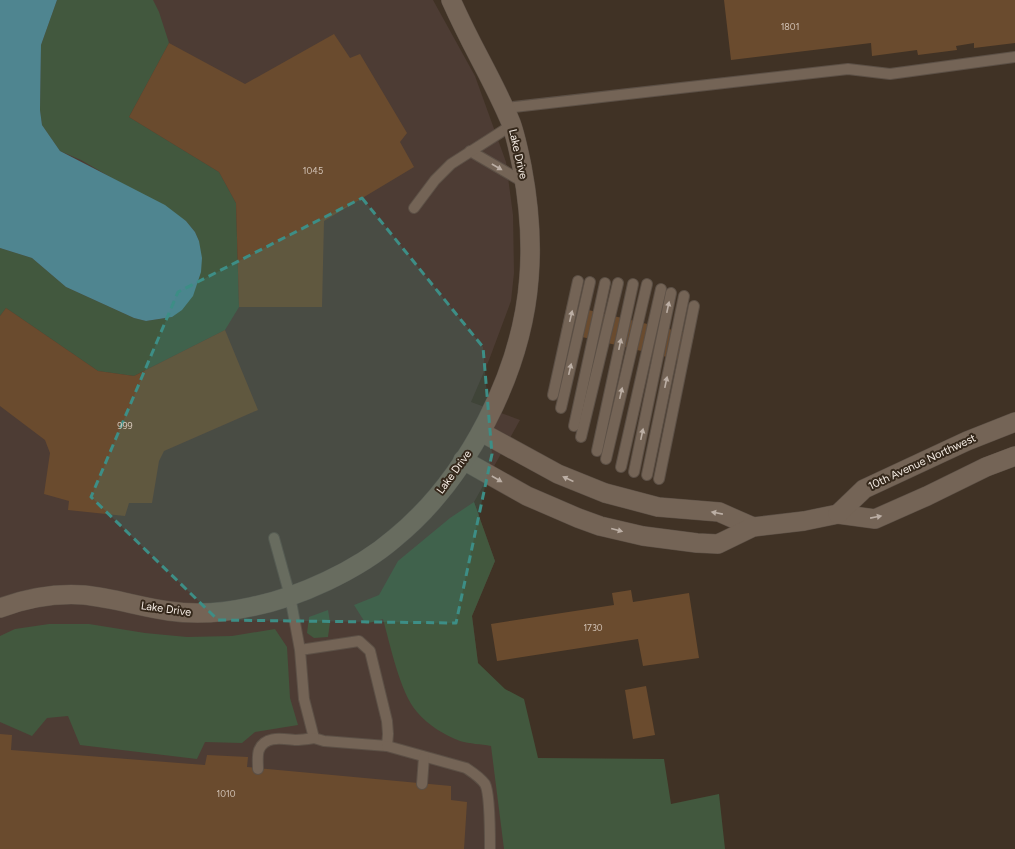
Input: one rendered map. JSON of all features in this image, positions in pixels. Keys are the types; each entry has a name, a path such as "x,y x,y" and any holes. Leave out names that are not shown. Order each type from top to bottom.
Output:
{"street":[{"name":"Lake Drive","path":"0,608 14,603 38,598 68,594 86,595 170,611 196,613 222,612 249,608 268,603 317,585 365,560 394,540 409,527 450,479 490,416 506,377 518,341 525,308 529,280 530,250 529,220 525,182 508,117 451,0"},
{"name":"10th Avenue Northwest","path":"838,514 864,489 967,441 1015,422"},
{"path":"481,432 558,474 600,492 658,507 719,512 753,527"},
{"path":"463,460 528,496 556,510 578,518 620,531 664,540 718,544 753,527 804,521 838,514 875,519 927,496 986,467 1015,456"}],"lane":[{"path":"414,208 435,180 451,164 470,151 508,117 848,69 890,74 1015,57"},
{"path":"470,151 525,182"},
{"path":"553,395 578,281"},
{"path":"561,408 590,282"},
{"path":"574,426 605,283"},
{"path":"581,437 618,283"},
{"path":"597,451 633,284"},
{"path":"606,459 646,284"},
{"path":"621,467 661,289"},
{"path":"634,472 671,293"},
{"path":"647,475 684,296"},
{"path":"659,479 694,306"},
{"path":"274,538 290,596 300,650 304,699 314,738"},
{"path":"300,650 359,641 370,651 387,721 387,746"},
{"path":"258,769 258,751 262,744 277,738 297,740 314,738 387,746 424,758 466,768 476,775 485,785 488,801 490,849"},
{"path":"422,784 424,758"}],"highlighted area":[{"path":"362,198 483,347 492,454 456,623 218,620 91,497 178,292"}],"shaded area":[{"path":"0,0 433,0 475,76 506,162 513,215 514,273 511,301 489,360 471,402 520,420 474,502 495,561 472,616 478,663 517,849 0,849"}],"green space":[{"path":"57,0 153,0 159,12 169,43 129,117 219,172 236,203 239,307 225,330 134,376 98,371 6,308 0,316 0,248 32,258 66,287 134,318 146,321 172,317 199,241 195,232 186,221 81,160 60,151 42,125 40,110 41,45"},
{"path":"474,502 495,561 472,616 478,663 505,689 524,699 538,758 664,759 671,804 719,794 725,849 504,849 491,746 454,739 442,733 421,717 411,704 401,681 383,619 366,624 354,605 379,595 398,561 450,518"},
{"path":"328,610 330,622 328,637 314,638 307,633 309,617"},
{"path":"49,624 89,624 145,633 187,637 232,636 275,629 287,647 290,698 298,725 255,732 242,743 205,742 197,759 80,745 68,716 47,718 32,736 0,722 0,636 15,629"}],"water":[{"path":"0,0 57,0 41,45 40,110 42,125 60,151 165,205 186,221 195,232 199,241 202,258 201,272 193,296 182,310 172,317 146,321 134,318 66,287 32,258 0,248"}],"building":[{"path":"724,0 1015,0 1015,43 974,48 974,43 956,46 957,50 918,55 917,50 872,56 871,43 731,60"},
{"path":"334,34 350,58 360,54 407,133 400,142 414,167 324,221 322,307 239,307 236,203 219,172 129,117 169,43 245,84"},
{"path":"567,305 694,335 688,362 561,332"},
{"path":"6,308 98,371 134,376 225,330 258,410 164,451 159,461 152,503 129,503 125,516 68,510 69,501 44,494 50,453 45,440 0,406 0,316"},
{"path":"631,590 633,602 689,593 699,658 643,666 638,639 497,661 491,624 614,605 612,593"},
{"path":"646,686 655,735 633,739 625,690"},
{"path":"0,734 12,735 11,750 205,765 207,755 248,757 247,767 451,786 451,800 467,802 464,849 0,849"}]}
